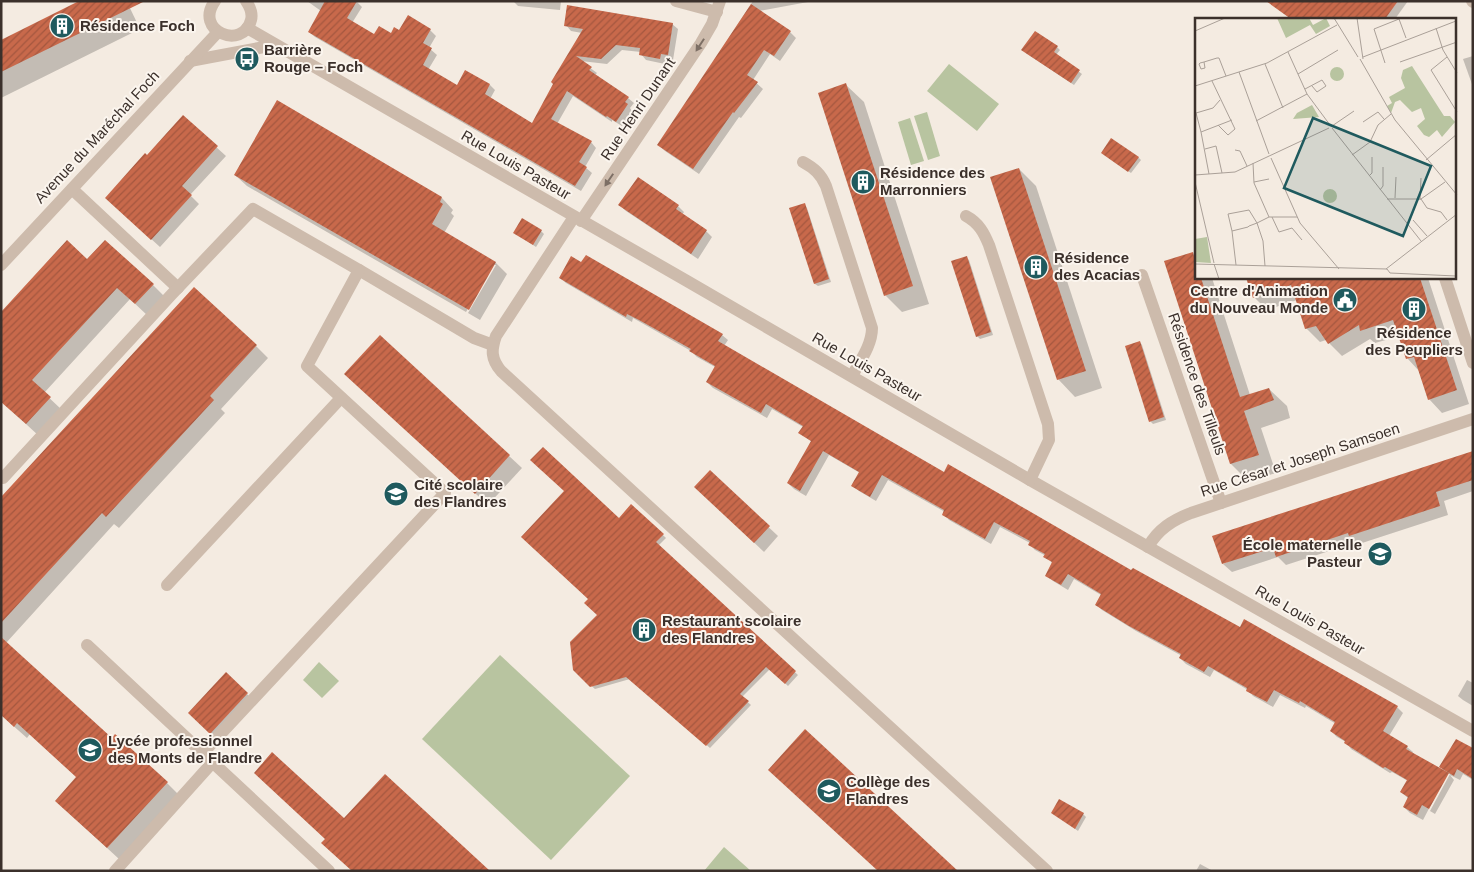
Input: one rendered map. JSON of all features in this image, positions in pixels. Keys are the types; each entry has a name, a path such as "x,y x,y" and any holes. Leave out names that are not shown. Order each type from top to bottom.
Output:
{"street":[{"path":"209,3 210,20 213,27 224,35 234,36 247,28 250,22 252,15 246,1"},
{"name":"Rue Henri Dunant","path":"493,345 496,336 697,49 707,34 719,7 676,1"},
{"name":"Rue Louis Pasteur","path":"247,28 1030,480 1473,731"},
{"name":"Avenue du Maréchal Foch","path":"1,264 218,32"},
{"path":"190,61 275,45"},
{"path":"803,162 818,172 826,186 872,328 870,344 852,376"},
{"path":"72,189 178,288"},
{"path":"3,478 253,209 474,338 493,345 493,359 501,371 1048,871"},
{"path":"966,216 976,223 983,231 987,240 1048,424 1049,440 1030,480"},
{"path":"202,754 445,493 307,366 359,270"},
{"name":"Résidence des Tilleuls","path":"1142,275 1221,503"},
{"path":"1445,279 1473,363"},
{"path":"167,586 341,398"},
{"name":"Rue César et Joseph Samsoen","path":"1148,547 1157,534 1172,521 1191,513 1473,419"},
{"path":"87,646 329,871"},
{"path":"115,871 212,763"}],"green space":[{"path":"949,64 999,104 977,131 927,91"},
{"path":"927,112 940,156 928,160 914,116"},
{"path":"910,118 924,161 911,165 898,122"},
{"path":"500,655 630,776 551,860 422,739"},
{"path":"319,662 339,681 322,698 303,680"},
{"path":"724,847 751,871 704,871"}],"building":[{"name":"Résidence Foch","path":"79,1 145,1 1,72 1,40"},
{"path":"325,1 357,1 347,18 374,34 379,26 391,33 394,27 399,30 408,15 431,29 423,43 432,48 423,65 457,85 465,70 490,84 485,94 532,123 553,84 551,82 583,29 564,26 567,5 673,23 668,55 661,54 660,59 639,55 640,48 616,45 601,59 576,56 592,67 589,70 629,97 625,102 628,104 616,122 567,91 551,119 592,141 579,162 587,167 575,186 308,32"},
{"path":"1266,1 1398,1 1386,18 1290,18"},
{"path":"751,4 791,31 774,56 764,50 747,75 758,82 733,112 693,169 657,145"},
{"path":"1035,31 1058,46 1054,52 1080,70 1071,83 1021,50"},
{"name":"Résidence des Marronniers","path":"846,83 913,286 884,296 818,93"},
{"path":"277,100 442,197 440,202 443,204 432,224 496,262 469,310 234,175"},
{"path":"183,115 218,146 182,186 192,195 151,240 105,198 145,153 147,155"},
{"path":"1111,138 1139,157 1128,172 1101,153"},
{"name":"Résidence des Acacias","path":"1019,168 1086,371 1057,380 990,177"},
{"path":"638,177 679,205 676,209 707,230 691,254 618,205"},
{"path":"805,203 829,279 814,284 789,208"},
{"path":"522,218 542,230 533,245 513,233"},
{"path":"67,240 87,259 105,240 154,284 135,304 117,288 32,380 51,397 26,424 1,402 1,312"},
{"path":"1193,252 1195,279 1201,279 1240,397 1269,388 1274,400 1244,411 1259,455 1230,464 1164,261"},
{"path":"586,255 723,334 718,341 944,472 948,464 1131,570 1133,568 1240,627 1244,619 1398,706 1383,731 1408,746 1406,749 1449,773 1429,809 1422,805 1417,815 1403,807 1408,797 1400,792 1407,780 1385,767 1383,768 1344,743 1345,741 1330,731 1335,722 1300,701 1299,703 1274,690 1267,702 1246,691 1247,688 1208,666 1204,672 1179,658 1181,654 1095,605 1101,594 1068,574 1061,585 1045,576 1052,562 1043,557 1045,554 1028,545 1030,541 994,522 985,539 942,515 944,510 882,475 870,497 851,486 859,472 823,451 800,491 787,483 811,441 798,433 803,426 766,404 761,413 706,382 715,366 689,351 691,349 627,314 626,317 559,278 571,256 581,262"},
{"path":"967,256 991,332 976,337 951,261"},
{"path":"1246,279 1420,279 1457,390 1428,400 1414,357 1406,359 1393,320 1360,331 1359,325 1328,344 1316,326 1305,329 1291,285 1253,298"},
{"path":"194,287 257,345 210,396 214,400 106,517 102,513 1,623 1,497"},
{"path":"380,335 510,455 475,494 344,374"},
{"path":"1140,341 1164,417 1149,422 1125,346"},
{"name":"Restaurant scolaire des Flandres","path":"543,447 619,518 631,504 664,534 656,542 796,671 785,684 766,667 740,694 749,701 706,746 626,677 590,687 573,670 570,642 597,615 584,603 588,599 521,537 564,491 530,460"},
{"path":"1473,451 1473,480 1436,492 1440,506 1349,536 1348,533 1276,557 1273,548 1222,564 1212,536"},
{"path":"710,470 770,526 754,543 694,487"},
{"name":"Lycée professionnel des Monts de Flandre","path":"1,637 112,738 115,734 168,782 107,848 55,801 76,777 17,723 14,727 1,715"},
{"path":"226,672 248,693 210,734 188,713"},
{"path":"805,729 958,871 878,871 768,770"},
{"path":"1456,739 1473,748 1473,779 1457,769 1454,776 1439,767"},
{"path":"272,752 344,818 385,774 490,871 352,871 321,843 325,839 254,773"},
{"path":"1059,799 1084,813 1075,829 1051,813"}],"place":[{"name":"Résidence Foch","path":"62,26"},
{"name":"Barrière Rouge – Foch","path":"247,59"},
{"name":"Résidence des Marronniers","path":"863,182"},
{"name":"Résidence des Acacias","path":"1036,267"},
{"name":"Centre d'Animation du Nouveau Monde","path":"1345,300"},
{"name":"Résidence des Peupliers","path":"1414,309"},
{"name":"Cité scolaire des Flandres","path":"396,494"},
{"name":"École maternelle Pasteur","path":"1380,554"},
{"name":"Restaurant scolaire des Flandres","path":"644,630"},
{"name":"Lycée professionnel des Monts de Flandre","path":"90,750"},
{"name":"Collège des Flandres","path":"829,791"}]}
